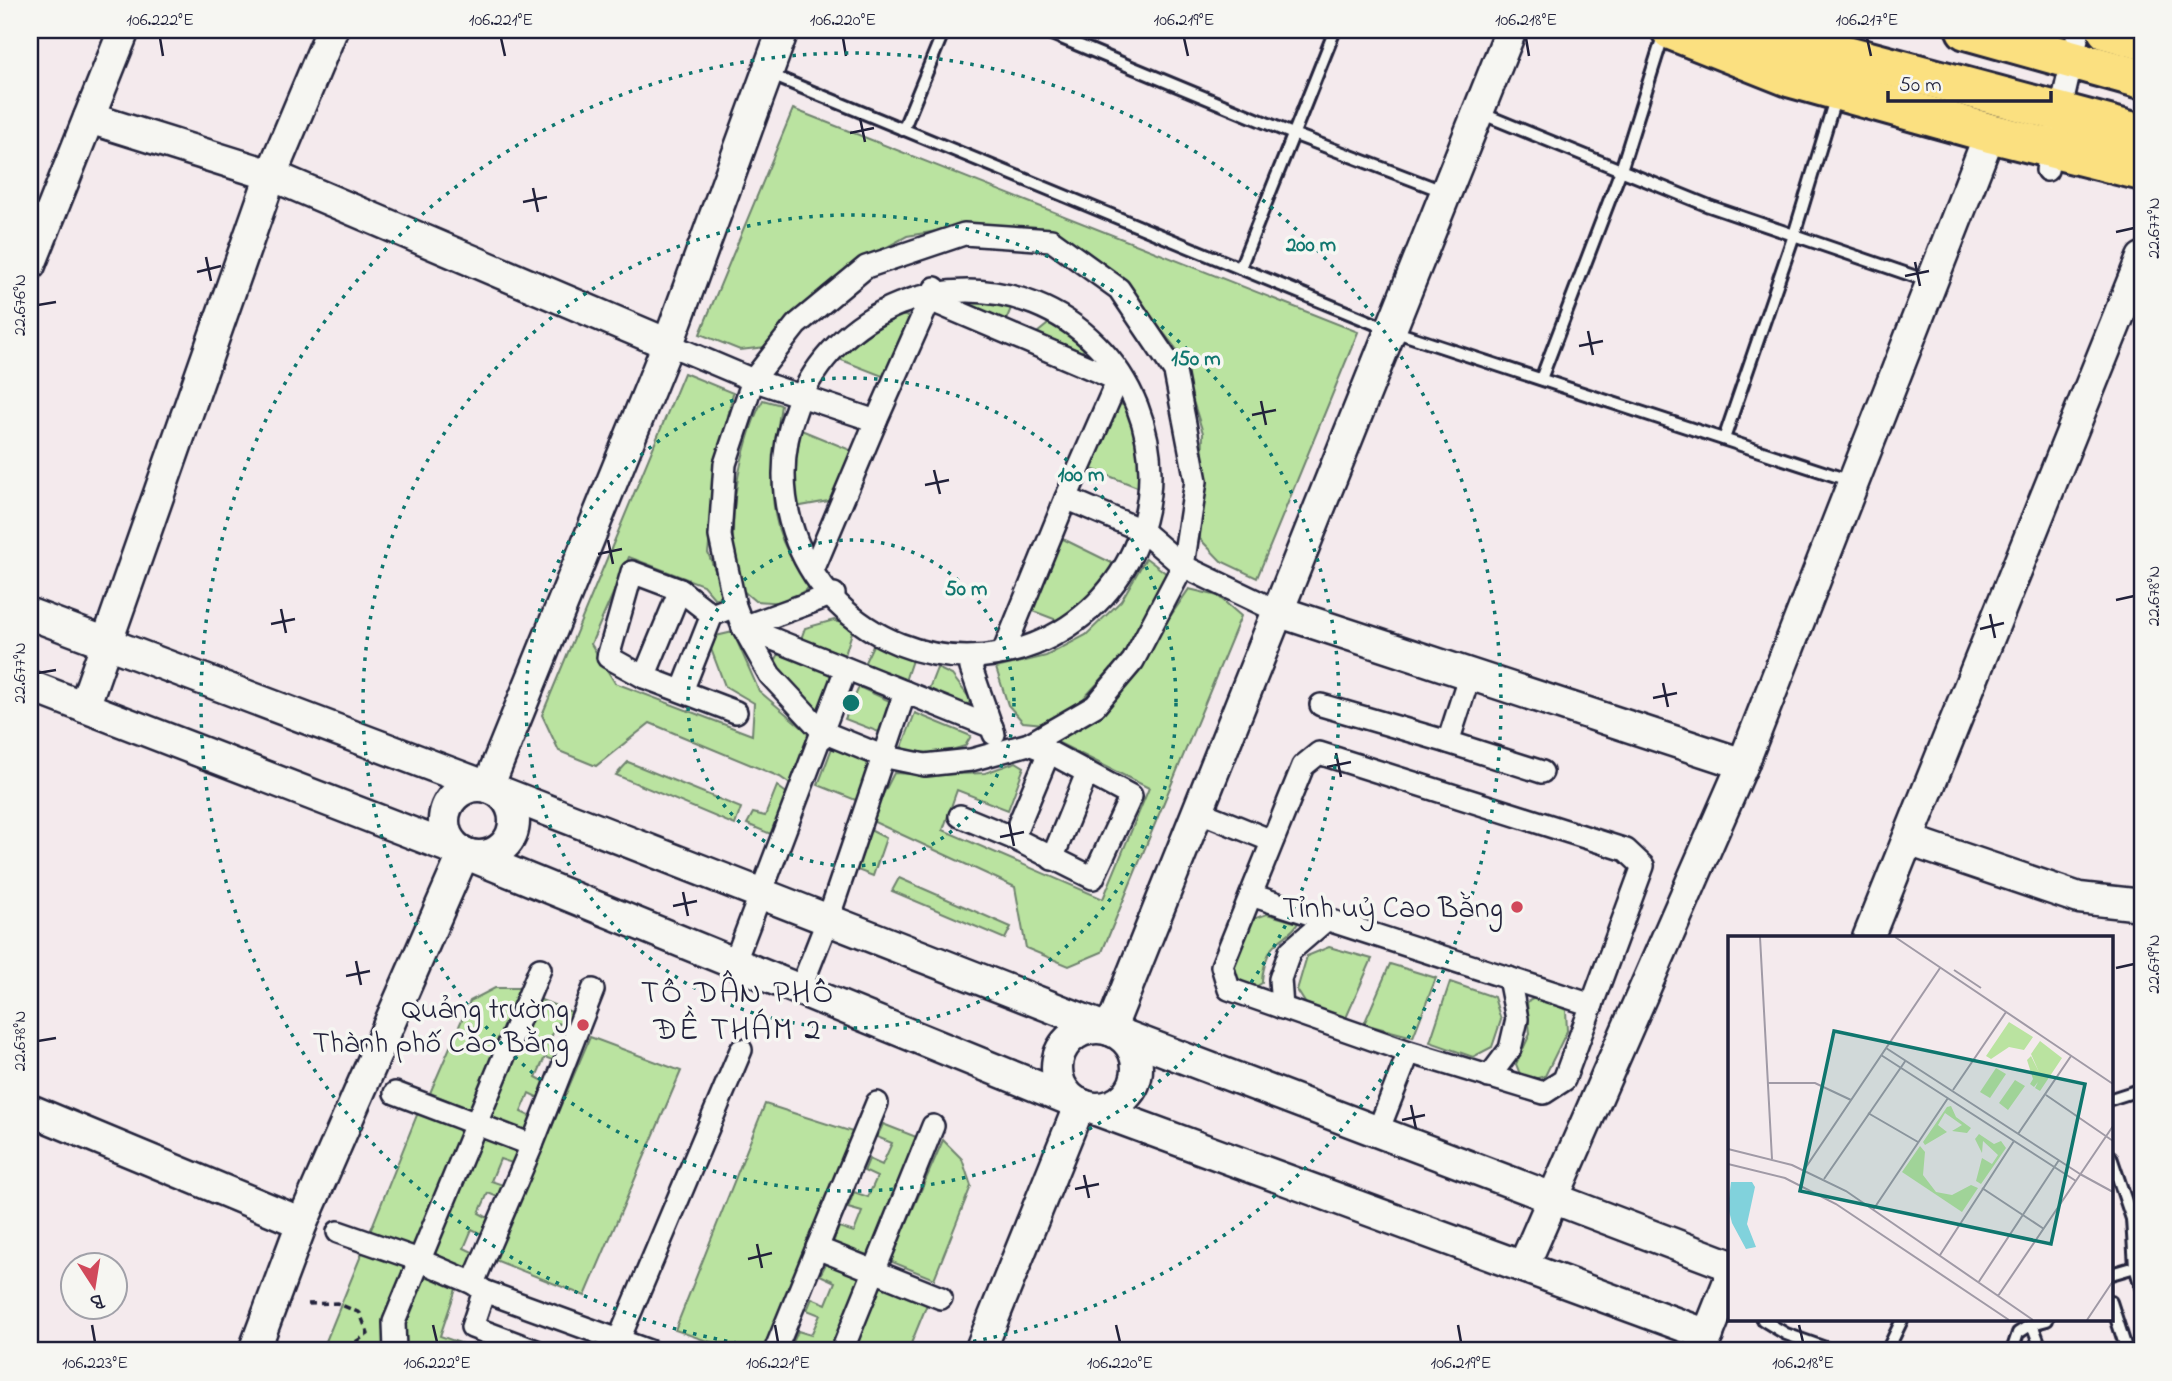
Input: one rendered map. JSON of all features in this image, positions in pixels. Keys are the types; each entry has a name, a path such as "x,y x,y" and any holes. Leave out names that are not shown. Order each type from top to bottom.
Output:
{"highway":[{"path":"1671,30 1792,78 1990,133 2053,144 2142,134"},
{"path":"1763,30 1841,53 2053,144 2142,171"},
{"path":"1966,30 2076,45 2142,79"},
{"path":"2107,30 2142,40"}],"street":[{"path":"30,265 124,30"},
{"path":"84,707 271,175 332,30"},
{"path":"488,787 668,344 783,30"},
{"path":"1110,1030 1511,30"},
{"path":"2053,144 2076,45"},
{"path":"89,118 271,175 753,380 876,421"},
{"path":"1523,1268 1743,764 1990,133"},
{"path":"964,234 1051,240 1119,289 1175,372 1196,481 1183,566 1133,661 1095,706 1028,744 971,760 925,765 881,756 823,733 770,675 743,627 734,606 720,536 725,464 753,380 796,325 866,267 964,234"},
{"path":"1869,936 2142,258"},
{"path":"933,294 1020,338 1119,379"},
{"path":"814,568 933,294"},
{"path":"933,294 989,294 1033,303 1086,335 1119,379 1142,422 1151,464 1149,507 1132,559 1104,604 1062,637 974,663 901,643 872,628 846,608 806,557 781,478 781,439 796,395 825,355 865,318 904,299 933,294"},
{"path":"1020,338 1033,303"},
{"path":"1003,653 1066,498 1119,379"},
{"path":"1066,498 1141,530 1183,566 1277,611 1743,764"},
{"path":"712,615 680,590 632,572 608,657 644,677 736,712"},
{"path":"644,677 680,590"},
{"path":"743,627 834,594"},
{"path":"682,691 712,615 734,606"},
{"path":"30,614 488,787 1110,1030 1728,1265"},
{"path":"743,627 992,727"},
{"path":"974,663 1000,753"},
{"path":"734,964 846,669"},
{"path":"1448,742 1470,674"},
{"path":"30,686 464,853 1080,1104 1523,1268 1704,1343 1728,1283"},
{"path":"800,990 828,919 881,756 905,692"},
{"path":"1321,705 1542,772"},
{"path":"960,816 1013,838 1093,878 1131,796 1049,752 1028,744"},
{"path":"1013,838 1049,752"},
{"path":"1319,753 1626,850 1643,866 1564,1080 1544,1093 1409,1052 1229,989 1222,966 1272,841 1303,766 1319,753"},
{"path":"1052,859 1087,773"},
{"path":"488,787 499,792 507,799 512,810 512,832 506,842 487,855 464,853 454,847 443,826 448,804 455,794 465,788 488,787"},
{"path":"1198,811 1272,841"},
{"path":"1908,840 2079,898 2142,905"},
{"path":"254,1351 302,1223 464,853"},
{"path":"1251,895 1592,1005"},
{"path":"1282,1008 1280,979 1290,951 1326,920"},
{"path":"396,1351 393,1327 540,969"},
{"path":"1489,1077 1510,1049 1517,1019 1509,978"},
{"path":"536,1351 483,1342 472,1327 479,1287 593,990"},
{"path":"1083,1030 1110,1030 1130,1045 1136,1057 1134,1083 1128,1094 1105,1107 1092,1108 1080,1104 1068,1097 1060,1086 1056,1073 1062,1047 1071,1037 1083,1030"},
{"path":"616,1345 741,1050"},
{"path":"1378,1131 1409,1052"},
{"path":"396,1093 532,1145"},
{"path":"775,1351 877,1103"},
{"path":"980,1351 1080,1104"},
{"path":"30,1111 302,1223"},
{"path":"842,1351 933,1126"},
{"path":"338,1232 419,1260 616,1345 649,1351"},
{"path":"817,1248 941,1298"}],"lane":[{"path":"903,130 943,30"},
{"path":"1042,30 1293,134 1446,192"},
{"path":"1240,268 1335,30"},
{"path":"1541,379 1621,170 1665,30"},
{"path":"767,74 1390,330 1853,482"},
{"path":"1724,439 1794,235 1838,91"},
{"path":"1478,112 1709,206 1931,282"},
{"path":"2112,1099 2142,1089"},
{"path":"2113,1170 2132,1219 2135,1267 2142,1290"},
{"path":"2112,1274 2135,1267"},
{"path":"2112,1305 2127,1351"},
{"path":"1766,1322 1787,1334 1835,1351"},
{"path":"1887,1351 1901,1322"},
{"path":"2012,1351 2018,1333 2040,1322"},
{"path":"2032,1324 2042,1351"}],"path":[{"path":"308,1304 337,1303 360,1312 368,1334 352,1344 350,1351"}],"green space":[{"path":"793,109 1358,332 1257,578 1221,561 1200,539 1203,433 1177,350 1132,293 1087,251 1038,228 973,225 907,236 823,287 766,347 740,350 700,334"},
{"path":"976,295 1013,304 1006,320 961,301"},
{"path":"892,314 911,317 885,377 831,356 856,334"},
{"path":"1053,320 1087,345 1082,352 1037,333"},
{"path":"684,373 733,393 720,453 708,553 725,594 715,599 703,585 629,557 591,644 615,683 752,735 754,703 725,686 708,641 733,632 759,691 812,736 793,786 780,777 650,723 596,766 559,751 542,715"},
{"path":"763,400 781,405 773,481 776,518 789,554 811,586 786,603 755,601 734,583 735,495 752,425"},
{"path":"1117,402 1131,410 1144,453 1145,490 1086,467"},
{"path":"794,427 855,452 834,500 795,507 786,463"},
{"path":"1059,537 1120,567 1096,601 1067,624 1028,609"},
{"path":"1146,558 1167,574 1148,618 1121,658 1084,698 1044,724 1023,722 1008,705 996,668 1046,656 1086,635 1121,601"},
{"path":"1189,589 1218,596 1241,616 1102,952 1069,966 1026,948 1015,887 870,820 894,773 985,773 1016,762 1024,767 1008,810 957,790 943,830 1103,899 1149,788 1057,742 1112,701"},
{"path":"834,620 853,629 845,655 801,639 805,628"},
{"path":"875,641 913,657 905,681 864,664"},
{"path":"779,653 832,673 837,684 825,710 817,713 773,666"},
{"path":"937,668 952,675 971,700 964,710 927,694"},
{"path":"859,687 894,703 884,734 845,719"},
{"path":"915,713 971,736 965,746 932,756 900,752"},
{"path":"832,748 872,764 858,801 818,785"},
{"path":"628,762 741,808 735,825 616,775"},
{"path":"777,786 792,797 773,835 747,824 753,813 765,816"},
{"path":"870,830 886,838 873,876 857,870"},
{"path":"899,878 1011,927 1005,939 892,891"},
{"path":"1267,914 1298,923 1272,948 1262,983 1252,989 1237,977 1234,963 1253,919"},
{"path":"1329,947 1372,959 1346,1018 1306,1004 1297,990 1307,956"},
{"path":"1390,964 1436,978 1413,1037 1364,1024"},
{"path":"1450,982 1494,997 1501,1020 1492,1047 1473,1057 1430,1042"},
{"path":"495,988 523,988 474,1111 430,1093 470,1001"},
{"path":"1538,996 1566,1010 1567,1031 1545,1076 1531,1080 1520,1074 1516,1064 1530,1034 1527,1002"},
{"path":"536,998 577,1014 573,1028 557,1023 548,1045 562,1050 557,1062 545,1057 536,1077 549,1084 543,1100 529,1093 521,1112 536,1119 529,1135 488,1115"},
{"path":"590,1037 681,1071 585,1296 495,1260"},
{"path":"765,1104 859,1134 770,1351 736,1351 675,1330"},
{"path":"419,1110 466,1128 417,1249 370,1232"},
{"path":"883,1124 924,1140 876,1258 833,1243 839,1227 854,1232 862,1212 848,1208 854,1192 868,1197 877,1177 864,1171 869,1159 882,1165 892,1143 877,1137"},
{"path":"479,1134 520,1151 515,1164 500,1159 491,1181 506,1186 500,1198 488,1193 479,1213 492,1220 486,1236 472,1229 464,1248 479,1255 472,1271 431,1252"},
{"path":"943,1140 962,1159 971,1186 934,1279 890,1261"},
{"path":"364,1248 409,1267 393,1351 322,1351"},
{"path":"827,1262 867,1278 837,1351 805,1351 791,1347 798,1331 811,1335 820,1315 807,1310 812,1298 826,1304 835,1282 820,1275"},
{"path":"418,1271 457,1286 440,1336 466,1345 463,1351 401,1351 398,1325"},
{"path":"881,1284 928,1302 908,1351 854,1351"}],"place":[{"name":"Tỉnh uỷ Cao Bằng","path":"1517,907"},
{"name":"Quảng trường Thành phố Cao Bằng","path":"583,1025"}],"district":[{"name":"TỔ DÂN PHỐ ĐỀ THÁM 2","path":"738,1010"}]}
